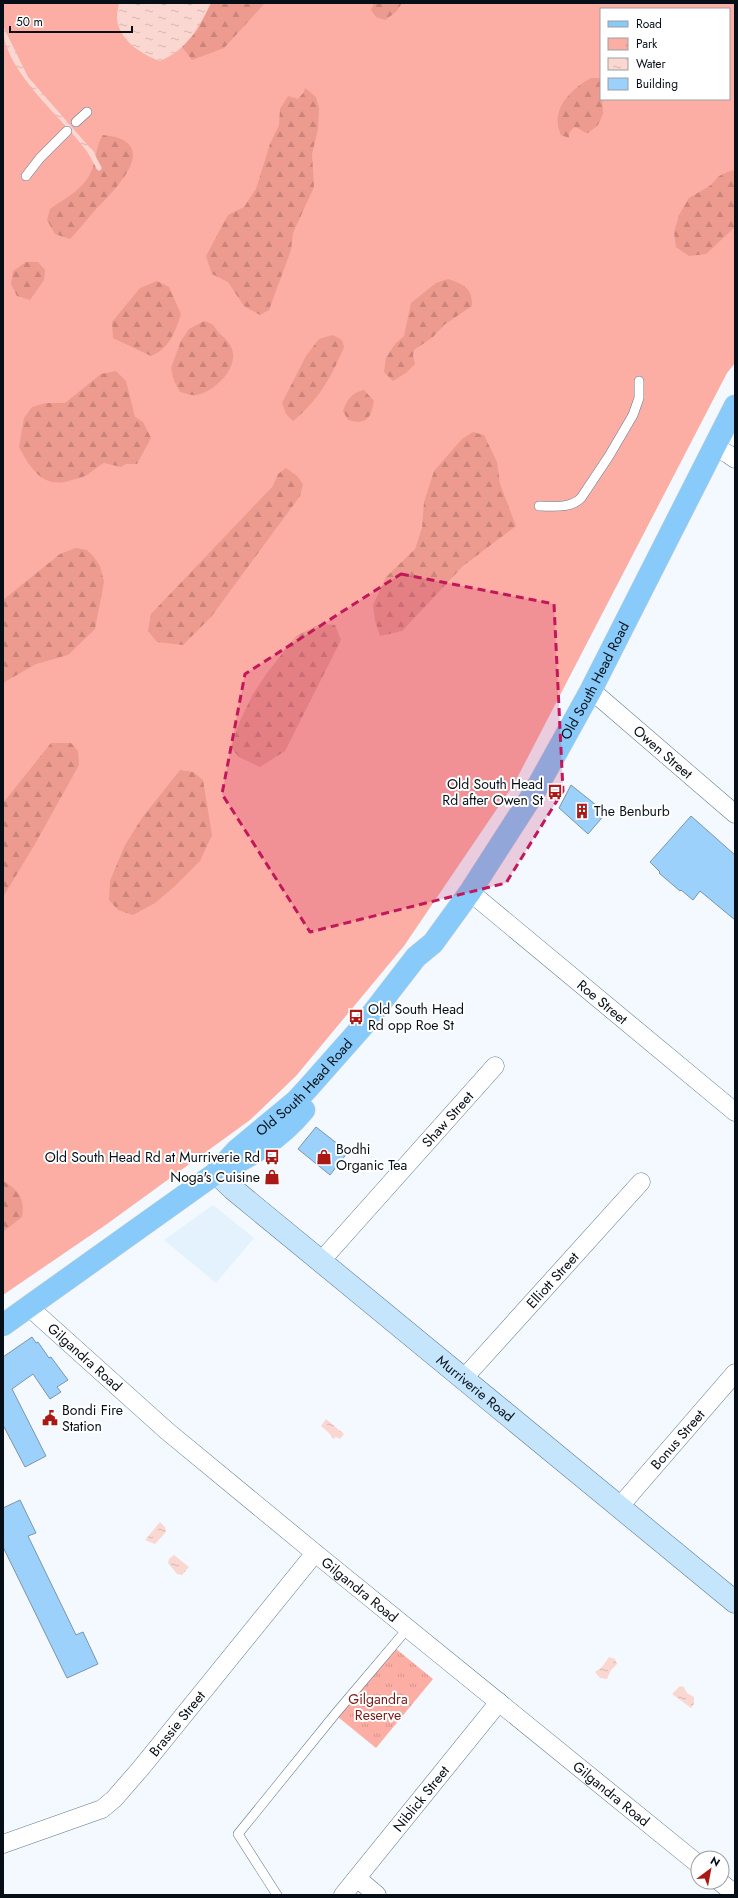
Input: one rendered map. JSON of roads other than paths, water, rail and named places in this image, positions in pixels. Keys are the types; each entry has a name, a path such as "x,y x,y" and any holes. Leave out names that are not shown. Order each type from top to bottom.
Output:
{"main road":[{"name":"Old South Head Road","path":"3,1324 216,1173 237,1150 296,1101 362,1027 416,956 433,943 470,892 535,791 591,690 716,447 735,406"}],"street":[{"path":"716,447 735,460"},
{"name":"Owen Street","path":"591,690 735,814"},
{"name":"Roe Street","path":"470,892 735,1112"},
{"name":"Shaw Street","path":"321,1261 495,1066"},
{"name":"Murriverie Road","path":"216,1173 233,1189 735,1602"},
{"name":"Elliott Street","path":"464,1378 641,1182"},
{"name":"Gilgandra Road","path":"29,1307 167,1431 690,1857"},
{"name":"Bonus Street","path":"620,1506 735,1373"},
{"name":"Brassie Street","path":"3,1844 102,1810 114,1799 141,1768 315,1553"},
{"name":"Niblick Street","path":"343,1895 499,1702"},
{"path":"357,1878 377,1895"}],"lane":[{"path":"76,122 87,112"},
{"path":"26,176 49,148 67,131"},
{"path":"539,506 568,505 577,502 581,498 633,416 639,398 639,381"},
{"path":"277,1895 238,1834 336,1713 408,1628"}],"water":[{"path":"119,3 211,3 197,29 185,44 178,51 160,61 139,51 132,46 122,34 117,19"},
{"path":"3,26 28,77 95,153 91,157 80,142 24,78 13,61 6,44"},
{"path":"326,1419 344,1434 340,1439 336,1437 333,1439 321,1426"},
{"path":"160,1522 165,1527 166,1532 155,1544 145,1540"},
{"path":"174,1555 189,1567 182,1575 177,1574 168,1563 169,1559"},
{"path":"609,1657 615,1659 617,1664 611,1670 607,1679 600,1678 595,1672 602,1667"},
{"path":"680,1686 684,1687 687,1693 694,1697 694,1704 691,1708 672,1694"}],"waterway":[{"path":"90,151 99,168"}],"place":[{"name":"Old South Head Rd after Owen St","path":"555,792"},
{"name":"The Benburb","path":"582,811"},
{"name":"Old South Head Rd opp Roe St","path":"356,1017"},
{"name":"Old South Head Rd at Murriverie Rd","path":"272,1157"},
{"name":"Bodhi Organic Tea","path":"324,1157"},
{"name":"Noga's Cuisine","path":"272,1177"},
{"name":"Bondi Fire Station","path":"50,1418"}],"park label":[{"name":"Gilgandra Reserve","path":"378,1708"}]}
